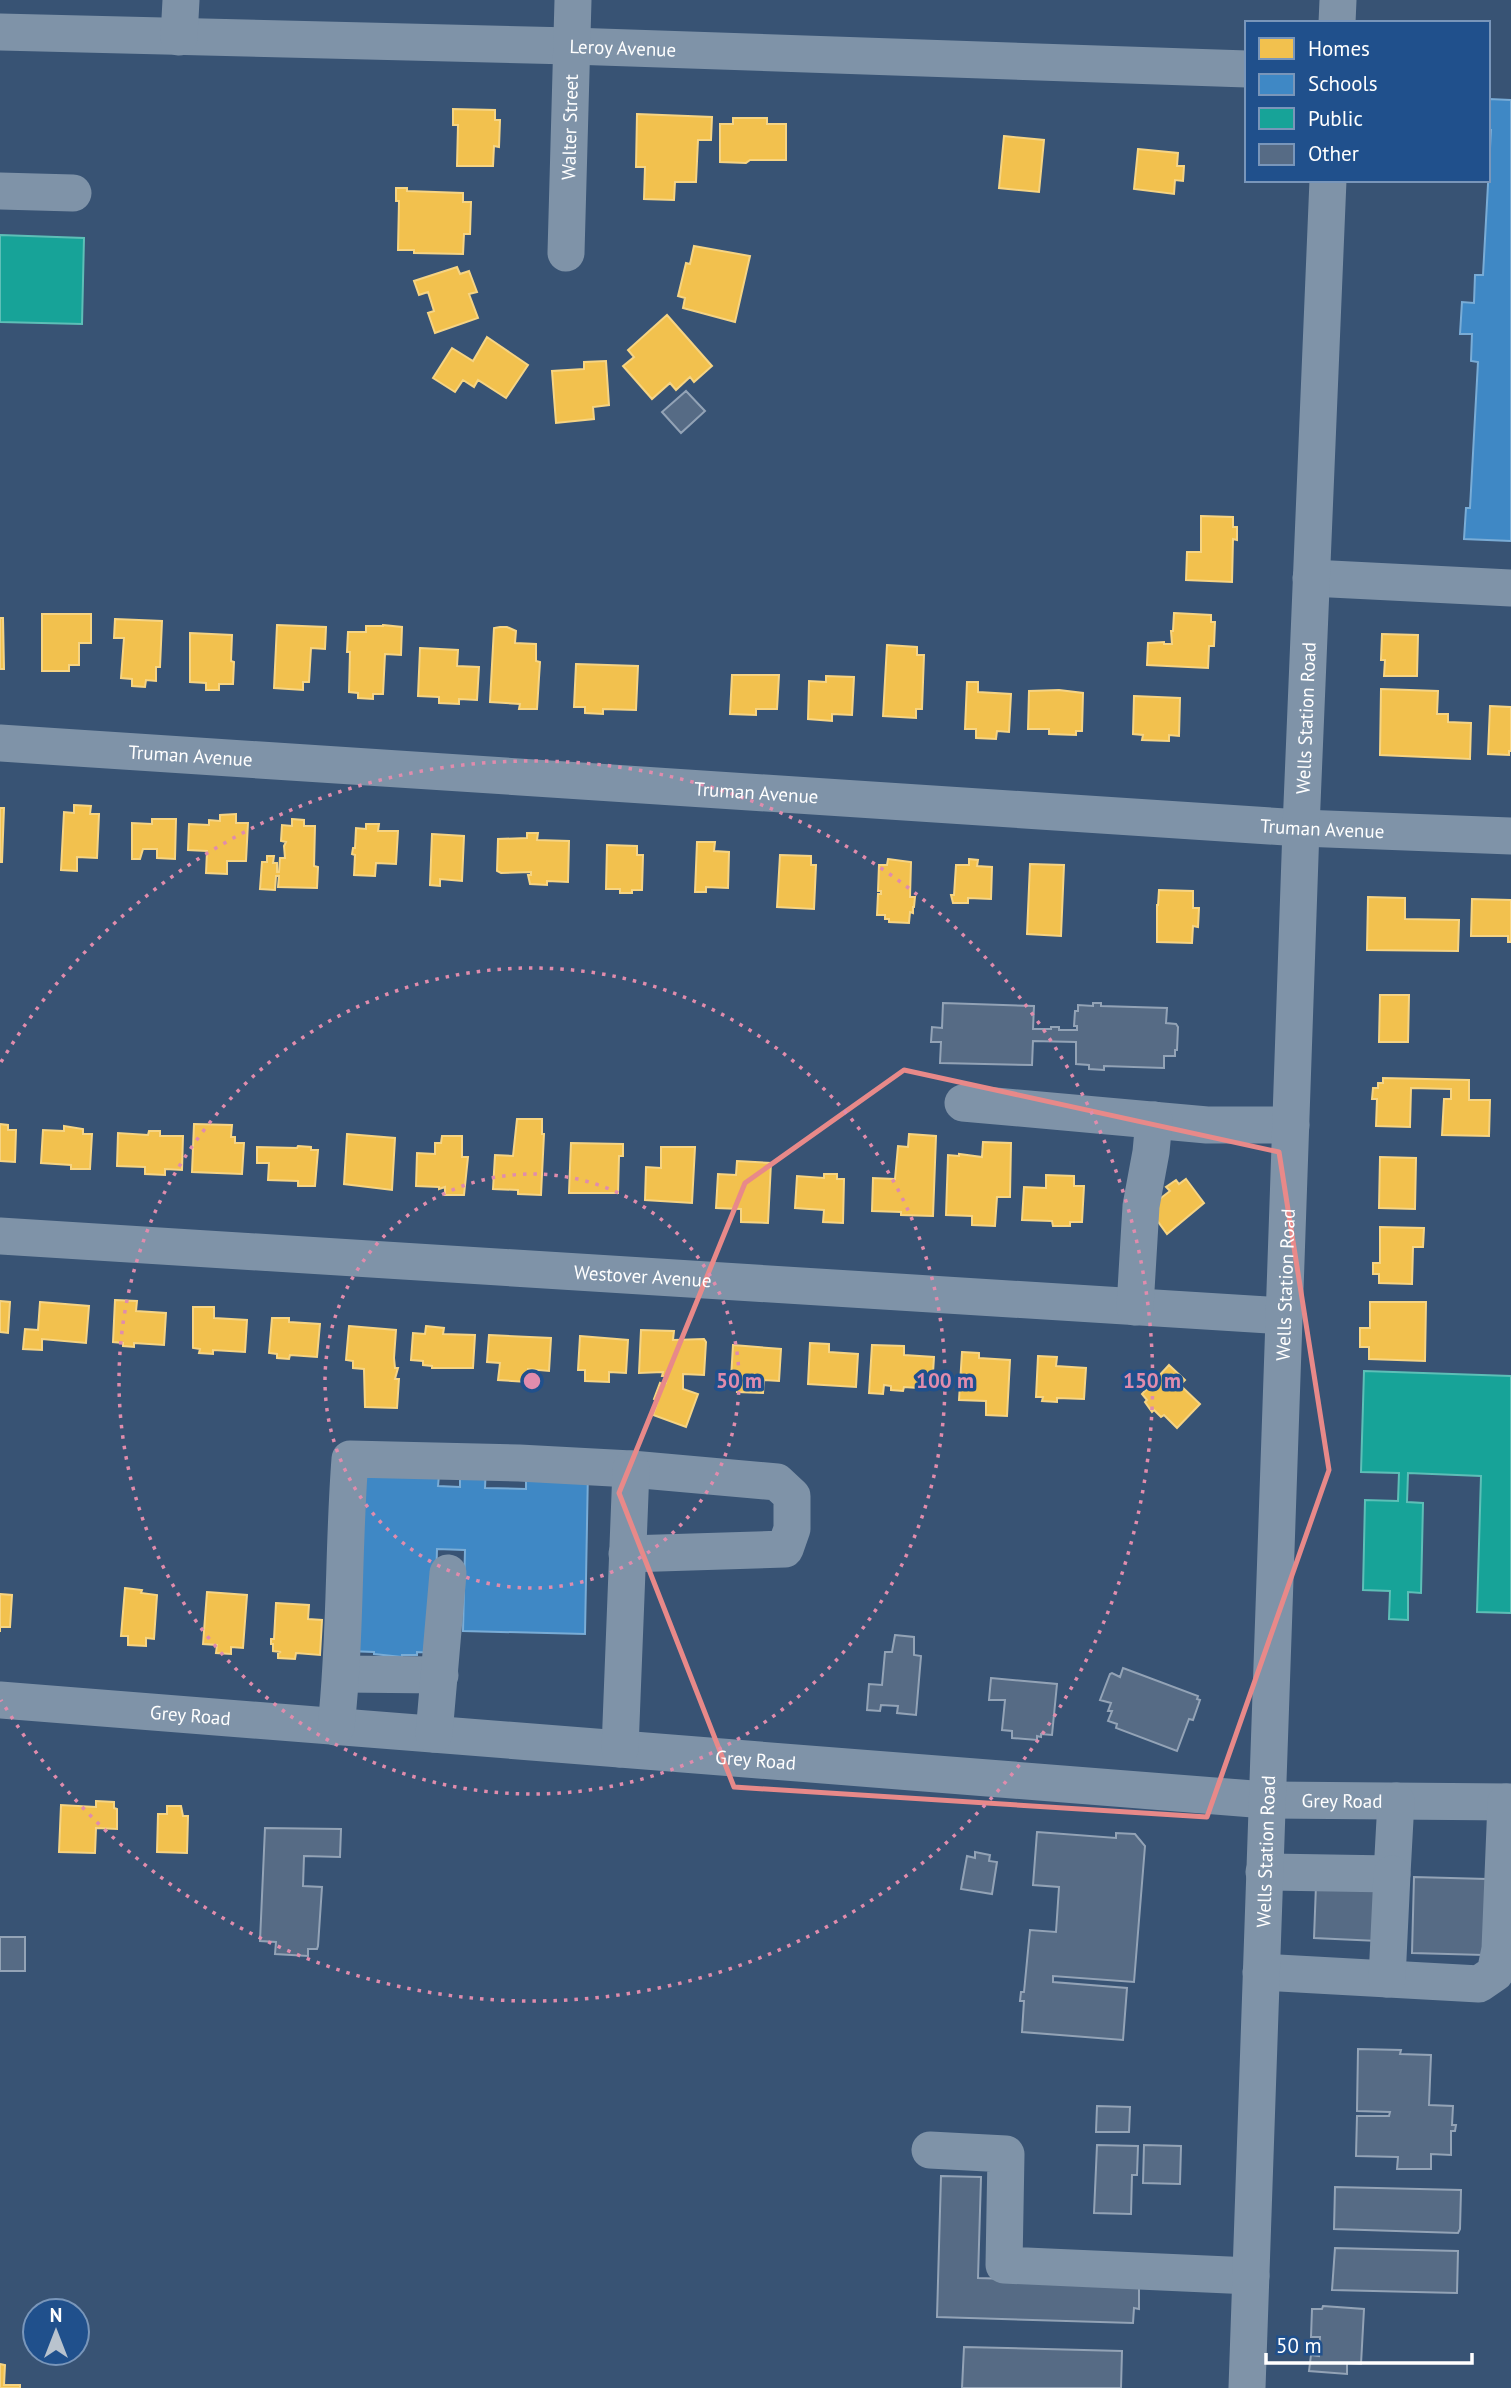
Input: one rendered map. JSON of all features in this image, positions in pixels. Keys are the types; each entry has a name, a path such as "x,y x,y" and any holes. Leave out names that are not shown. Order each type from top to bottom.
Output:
{"street":[{"path":"180,37 181,0"},
{"name":"Walter Street","path":"566,253 573,0"},
{"path":"1336,21 1338,0"},
{"name":"Leroy Avenue","path":"0,32 571,46 1245,69"},
{"name":"Wells Station Road","path":"1247,2388 1301,828 1328,182"},
{"path":"0,191 73,193"},
{"path":"1311,578 1511,588"},
{"name":"Truman Avenue","path":"0,743 1301,828 1511,836"},
{"path":"963,1103 1208,1125 1291,1125"},
{"path":"1135,1307 1141,1206 1154,1120"},
{"name":"Westover Avenue","path":"0,1236 1284,1316"},
{"path":"336,1727 342,1674 350,1459 631,1469 777,1482 792,1496 792,1529 785,1549 627,1554"},
{"path":"620,1749 631,1469"},
{"path":"434,1734 448,1573"},
{"path":"342,1674 440,1675"},
{"name":"Grey Road","path":"0,1700 1266,1800 1508,1802"},
{"path":"1387,1979 1396,1801"},
{"path":"1261,1972 1479,1984 1496,1973 1500,1949 1508,1802"},
{"path":"1264,1871 1392,1874"},
{"path":"930,2150 1006,2154 1004,2265 1251,2276"}],"highlighted area":[{"path":"904,1070 1279,1152 1329,1470 1207,1817 734,1787 619,1493 745,1183"}],"building: Homes":[{"path":"453,109 495,110 495,120 500,120 499,147 494,146 493,166 457,166 458,125 453,125"},
{"path":"637,114 712,117 711,140 698,140 696,182 675,182 674,200 644,199 645,167 636,167"},
{"path":"733,118 767,118 767,124 786,124 786,160 720,162 720,124 733,124"},
{"path":"1004,136 1044,140 1039,192 999,188"},
{"path":"1138,149 1178,153 1177,166 1184,166 1183,181 1175,180 1174,194 1134,189"},
{"path":"396,188 407,188 407,191 463,193 463,202 471,202 470,234 464,234 463,254 398,250 399,201 396,201"},
{"path":"694,246 750,256 735,322 683,308 685,298 678,296 686,263 690,264"},
{"path":"457,267 460,274 469,271 477,292 469,294 478,318 435,333 428,313 434,311 428,292 419,295 414,281"},
{"path":"667,315 712,366 694,382 690,377 676,390 670,383 652,399 623,366 634,357 628,350"},
{"path":"487,337 528,365 506,398 478,380 474,387 463,380 455,392 433,378 452,348 473,361"},
{"path":"606,361 609,405 593,407 594,419 556,423 552,371 584,369 584,362"},
{"path":"1201,516 1233,517 1233,527 1237,527 1237,540 1233,539 1232,582 1186,580 1187,552 1201,552"},
{"path":"1174,613 1211,615 1211,622 1215,622 1214,646 1209,646 1208,668 1147,665 1148,643 1172,644"},
{"path":"42,614 91,614 91,643 79,643 79,665 69,665 69,671 42,671"},
{"path":"0,618 3,618 4,669 0,669"},
{"path":"115,619 162,621 160,667 156,667 156,681 146,680 145,687 132,686 132,679 121,678 124,638 114,638"},
{"path":"277,625 326,627 325,649 311,648 309,682 303,682 303,690 274,688"},
{"path":"366,626 402,627 401,655 385,654 383,694 373,694 373,699 358,698 358,693 349,692 348,632 366,632"},
{"path":"494,628 516,631 515,643 536,644 536,661 540,662 537,709 519,709 520,704 490,702"},
{"path":"190,633 232,635 233,684 219,684 219,690 206,690 206,683 190,682"},
{"path":"1382,634 1418,635 1417,676 1384,676 1385,660 1381,660"},
{"path":"887,645 917,647 917,655 924,655 922,709 916,709 916,718 883,716"},
{"path":"420,648 458,650 457,666 479,667 477,700 459,699 459,704 439,703 439,697 418,696"},
{"path":"576,664 638,666 636,710 603,709 603,714 585,713 585,707 574,707"},
{"path":"732,675 779,675 777,709 756,709 756,715 730,714"},
{"path":"826,676 854,677 852,715 832,714 832,721 808,719 809,681 826,682"},
{"path":"967,682 978,682 978,692 1011,694 1009,732 997,731 996,739 976,738 976,729 965,729"},
{"path":"1381,689 1438,691 1437,714 1448,714 1448,722 1471,723 1470,759 1380,755"},
{"path":"1059,690 1083,693 1082,731 1076,731 1076,735 1049,734 1049,729 1028,729 1029,691"},
{"path":"1134,696 1180,698 1179,736 1169,735 1169,741 1142,740 1143,735 1133,734"},
{"path":"1490,706 1511,707 1509,755 1488,754"},
{"path":"74,805 91,806 90,814 99,814 97,858 77,857 77,871 61,870 64,812 74,813"},
{"path":"0,808 4,808 2,862 0,862"},
{"path":"236,814 236,823 248,823 246,861 227,861 227,874 206,873 207,851 188,850 189,824 209,825 209,820 220,821 220,815"},
{"path":"152,819 176,819 175,859 157,858 157,849 143,849 140,859 132,859 132,823 152,824"},
{"path":"292,819 304,820 304,826 315,826 314,866 318,867 317,888 278,887 279,876 276,876 275,890 260,889 262,862 267,862 267,856 274,856 273,863 277,863 279,872 280,858 285,858 286,842 281,841 282,825 292,826"},
{"path":"366,824 379,824 378,831 398,831 396,864 376,863 375,876 354,875 355,855 352,854 356,828 366,829"},
{"path":"527,833 538,833 537,840 569,841 568,882 547,881 547,885 530,884 528,875 531,875 531,872 497,871 498,839 527,838"},
{"path":"432,834 464,836 462,881 440,879 440,886 430,885"},
{"path":"697,842 715,842 714,851 729,852 728,888 706,887 706,892 695,892"},
{"path":"607,845 637,846 637,855 643,855 642,890 620,893 620,889 606,889"},
{"path":"780,855 811,856 811,865 816,865 814,909 777,907"},
{"path":"888,859 911,862 910,897 915,897 909,923 889,922 885,915 877,915 878,894 881,894 881,891 878,891 879,865 887,865"},
{"path":"969,859 978,860 977,866 992,867 991,899 968,898 968,903 953,903 951,895 954,895 956,865 969,865"},
{"path":"1030,864 1064,865 1061,936 1027,934"},
{"path":"1159,890 1193,891 1193,908 1199,908 1198,927 1193,926 1192,943 1157,942"},
{"path":"1368,897 1405,898 1405,919 1459,920 1458,951 1367,950"},
{"path":"1472,899 1511,900 1511,942 1508,942 1508,936 1471,936"},
{"path":"1380,995 1409,995 1408,1042 1379,1042"},
{"path":"1383,1078 1469,1080 1469,1100 1490,1100 1489,1136 1442,1135 1444,1099 1451,1099 1451,1089 1411,1088 1410,1127 1376,1126 1377,1099 1372,1099 1373,1088 1378,1088 1378,1083 1383,1083"},
{"path":"517,1119 542,1119 544,1134 541,1195 518,1194 518,1190 493,1189 495,1155 513,1156"},
{"path":"0,1124 8,1125 8,1130 16,1130 15,1162 0,1161"},
{"path":"194,1124 232,1125 231,1137 235,1137 235,1143 244,1143 242,1174 192,1172"},
{"path":"64,1126 83,1129 83,1134 92,1134 90,1169 71,1169 71,1165 41,1163 43,1130 64,1131"},
{"path":"149,1131 160,1131 160,1136 183,1136 182,1170 165,1169 165,1175 145,1174 145,1167 117,1166 118,1133 148,1135"},
{"path":"347,1134 395,1138 392,1190 344,1184"},
{"path":"909,1134 936,1136 933,1216 872,1211 873,1178 895,1179 898,1146 908,1147"},
{"path":"442,1136 462,1136 462,1157 468,1157 464,1195 445,1195 445,1187 439,1189 416,1186 417,1153 435,1154 435,1143 441,1143"},
{"path":"983,1142 1011,1143 1010,1197 997,1197 995,1226 972,1225 972,1216 946,1215 948,1155 982,1157"},
{"path":"571,1143 623,1144 623,1156 619,1156 618,1193 569,1193"},
{"path":"298,1146 318,1150 315,1186 298,1186 298,1181 268,1180 269,1163 257,1163 257,1147"},
{"path":"661,1147 695,1147 692,1203 645,1200 646,1167 661,1168"},
{"path":"1380,1157 1416,1158 1415,1209 1379,1208"},
{"path":"737,1161 771,1163 768,1223 741,1222 741,1209 716,1208 718,1174 736,1175"},
{"path":"824,1174 837,1174 837,1179 844,1179 843,1223 823,1222 824,1210 795,1208 797,1176 824,1178"},
{"path":"1046,1175 1074,1176 1074,1186 1084,1186 1082,1222 1070,1222 1070,1226 1053,1226 1052,1221 1022,1220 1024,1187 1046,1188"},
{"path":"1186,1179 1204,1203 1167,1234 1148,1208 1170,1191 1166,1187 1176,1180 1179,1184"},
{"path":"1380,1227 1424,1228 1423,1247 1413,1247 1412,1284 1379,1283 1379,1274 1373,1274 1373,1263 1380,1263"},
{"path":"115,1300 137,1301 136,1311 166,1313 164,1345 134,1343 134,1347 113,1342"},
{"path":"0,1301 10,1302 8,1333 0,1332"},
{"path":"40,1302 89,1306 86,1343 42,1339 42,1350 23,1349 25,1329 38,1330"},
{"path":"1370,1302 1426,1302 1425,1361 1369,1359 1369,1347 1360,1347 1360,1328 1370,1328"},
{"path":"193,1307 214,1307 214,1318 247,1320 245,1352 213,1350 213,1354 199,1353 200,1349 193,1348"},
{"path":"272,1318 289,1318 289,1322 320,1324 317,1357 290,1355 289,1359 277,1358 277,1354 269,1353"},
{"path":"349,1326 396,1330 394,1358 395,1368 398,1368 395,1379 399,1379 397,1408 365,1407 364,1369 353,1368 353,1361 346,1360"},
{"path":"426,1326 444,1328 443,1334 475,1335 473,1368 432,1368 423,1365 423,1361 411,1360 413,1333 425,1334"},
{"path":"641,1330 674,1331 673,1340 704,1339 706,1342 704,1375 683,1374 683,1389 698,1394 686,1427 653,1415 658,1401 654,1399 660,1383 666,1383 667,1376 662,1376 663,1372 639,1373"},
{"path":"489,1335 551,1338 549,1371 528,1369 527,1382 498,1380 500,1363 487,1362"},
{"path":"580,1336 628,1340 626,1373 609,1372 609,1382 585,1381 585,1370 578,1370"},
{"path":"810,1343 829,1344 829,1352 858,1354 856,1387 808,1384"},
{"path":"733,1345 781,1349 779,1381 764,1380 763,1393 737,1392 738,1379 731,1379"},
{"path":"872,1345 904,1346 904,1355 934,1357 932,1389 904,1387 903,1391 891,1390 891,1386 884,1385 883,1394 869,1393"},
{"path":"962,1352 979,1353 979,1358 1010,1360 1007,1416 986,1415 986,1401 959,1400"},
{"path":"1038,1356 1057,1357 1056,1366 1086,1368 1084,1399 1057,1398 1057,1402 1042,1401 1043,1397 1036,1397"},
{"path":"1169,1365 1185,1380 1180,1385 1200,1404 1177,1428 1164,1415 1161,1417 1154,1410 1152,1412 1142,1394"},
{"path":"125,1588 157,1595 154,1639 146,1638 146,1646 128,1645 128,1636 121,1636"},
{"path":"207,1592 247,1595 243,1648 231,1647 231,1654 216,1653 217,1645 203,1644"},
{"path":"0,1594 12,1595 10,1627 0,1627"},
{"path":"276,1603 309,1605 308,1619 322,1620 320,1655 296,1653 295,1659 278,1658 278,1653 281,1652 273,1651 271,1644 271,1639 274,1639"},
{"path":"96,1801 114,1802 114,1808 117,1809 117,1829 96,1828 95,1853 59,1852 61,1805 96,1807"},
{"path":"167,1806 181,1806 183,1816 188,1816 187,1853 157,1852 158,1814 167,1814"},
{"path":"0,2364 5,2365 4,2385 20,2385 20,2388 0,2388"}],"building: Schools":[{"path":"1490,99 1511,100 1511,541 1464,539 1466,508 1470,508 1478,362 1471,361 1472,334 1460,334 1462,302 1474,303 1475,275 1483,275 1491,130"},
{"path":"460,1463 486,1464 485,1488 526,1489 526,1468 588,1469 585,1634 463,1631 465,1550 437,1549 434,1653 417,1652 417,1655 402,1657 348,1651 359,1474 439,1475 438,1486 460,1487"}],"building: Public":[{"path":"0,235 84,238 82,324 0,322"},
{"path":"1364,1371 1511,1376 1511,1613 1477,1612 1481,1476 1408,1473 1407,1502 1423,1503 1421,1593 1408,1592 1408,1620 1389,1619 1390,1591 1363,1590 1365,1500 1398,1501 1399,1473 1361,1472"}],"building: Other":[{"path":"686,391 705,411 681,433 662,412"},
{"path":"943,1003 1034,1006 1033,1029 1059,1027 1059,1030 1077,1030 1077,1026 1074,1026 1078,1005 1093,1006 1093,1003 1101,1003 1101,1006 1167,1008 1166,1023 1176,1024 1178,1027 1177,1050 1175,1056 1164,1056 1164,1068 1104,1066 1104,1070 1089,1069 1089,1065 1076,1064 1076,1042 1033,1041 1032,1065 940,1063 941,1042 931,1042 932,1027 942,1028"},
{"path":"895,1635 914,1637 914,1655 921,1656 916,1715 897,1713 898,1706 881,1705 880,1711 867,1710 869,1684 882,1685 885,1652 892,1652"},
{"path":"1123,1668 1198,1696 1197,1699 1200,1700 1193,1720 1189,1719 1177,1751 1116,1728 1117,1724 1108,1721 1112,1711 1108,1711 1111,1703 1100,1700 1110,1674 1120,1677"},
{"path":"991,1678 1057,1684 1052,1735 1041,1734 1041,1737 1037,1736 1037,1740 1012,1738 1012,1731 1002,1730 1005,1700 989,1700"},
{"path":"265,1828 341,1829 340,1857 304,1856 303,1886 322,1887 318,1946 317,1949 308,1949 308,1956 275,1954 276,1942 260,1941"},
{"path":"1037,1832 1116,1838 1116,1833 1135,1834 1145,1846 1134,1982 1053,1976 1053,1982 1127,1988 1123,2040 1022,2032 1024,2001 1020,2001 1021,1992 1024,1992 1030,1930 1056,1932 1059,1887 1033,1885"},
{"path":"975,1852 990,1855 989,1861 997,1862 992,1894 961,1889 967,1856 975,1858"},
{"path":"1414,1877 1487,1879 1484,1955 1412,1953"},
{"path":"1316,1885 1380,1888 1378,1941 1314,1938"},
{"path":"0,1937 25,1937 25,1971 0,1971"},
{"path":"1358,2049 1401,2050 1400,2054 1431,2055 1429,2105 1453,2106 1452,2125 1456,2125 1455,2131 1451,2131 1451,2155 1431,2154 1431,2169 1397,2169 1398,2157 1356,2156 1357,2116 1389,2116 1390,2112 1357,2111"},
{"path":"1097,2106 1130,2107 1129,2132 1096,2132"},
{"path":"1097,2145 1138,2146 1137,2175 1132,2175 1131,2214 1094,2213"},
{"path":"1144,2145 1181,2146 1180,2184 1143,2183"},
{"path":"941,2176 981,2177 978,2278 1139,2283 1139,2309 1134,2308 1133,2323 937,2317"},
{"path":"1335,2187 1461,2190 1460,2229 1458,2233 1334,2229"},
{"path":"1335,2248 1458,2251 1457,2293 1332,2290"},
{"path":"1323,2306 1364,2309 1361,2364 1347,2363 1347,2374 1309,2371 1311,2355 1319,2356 1320,2337 1311,2337 1312,2309 1322,2309"},
{"path":"964,2347 1122,2351 1121,2388 962,2388"}]}
